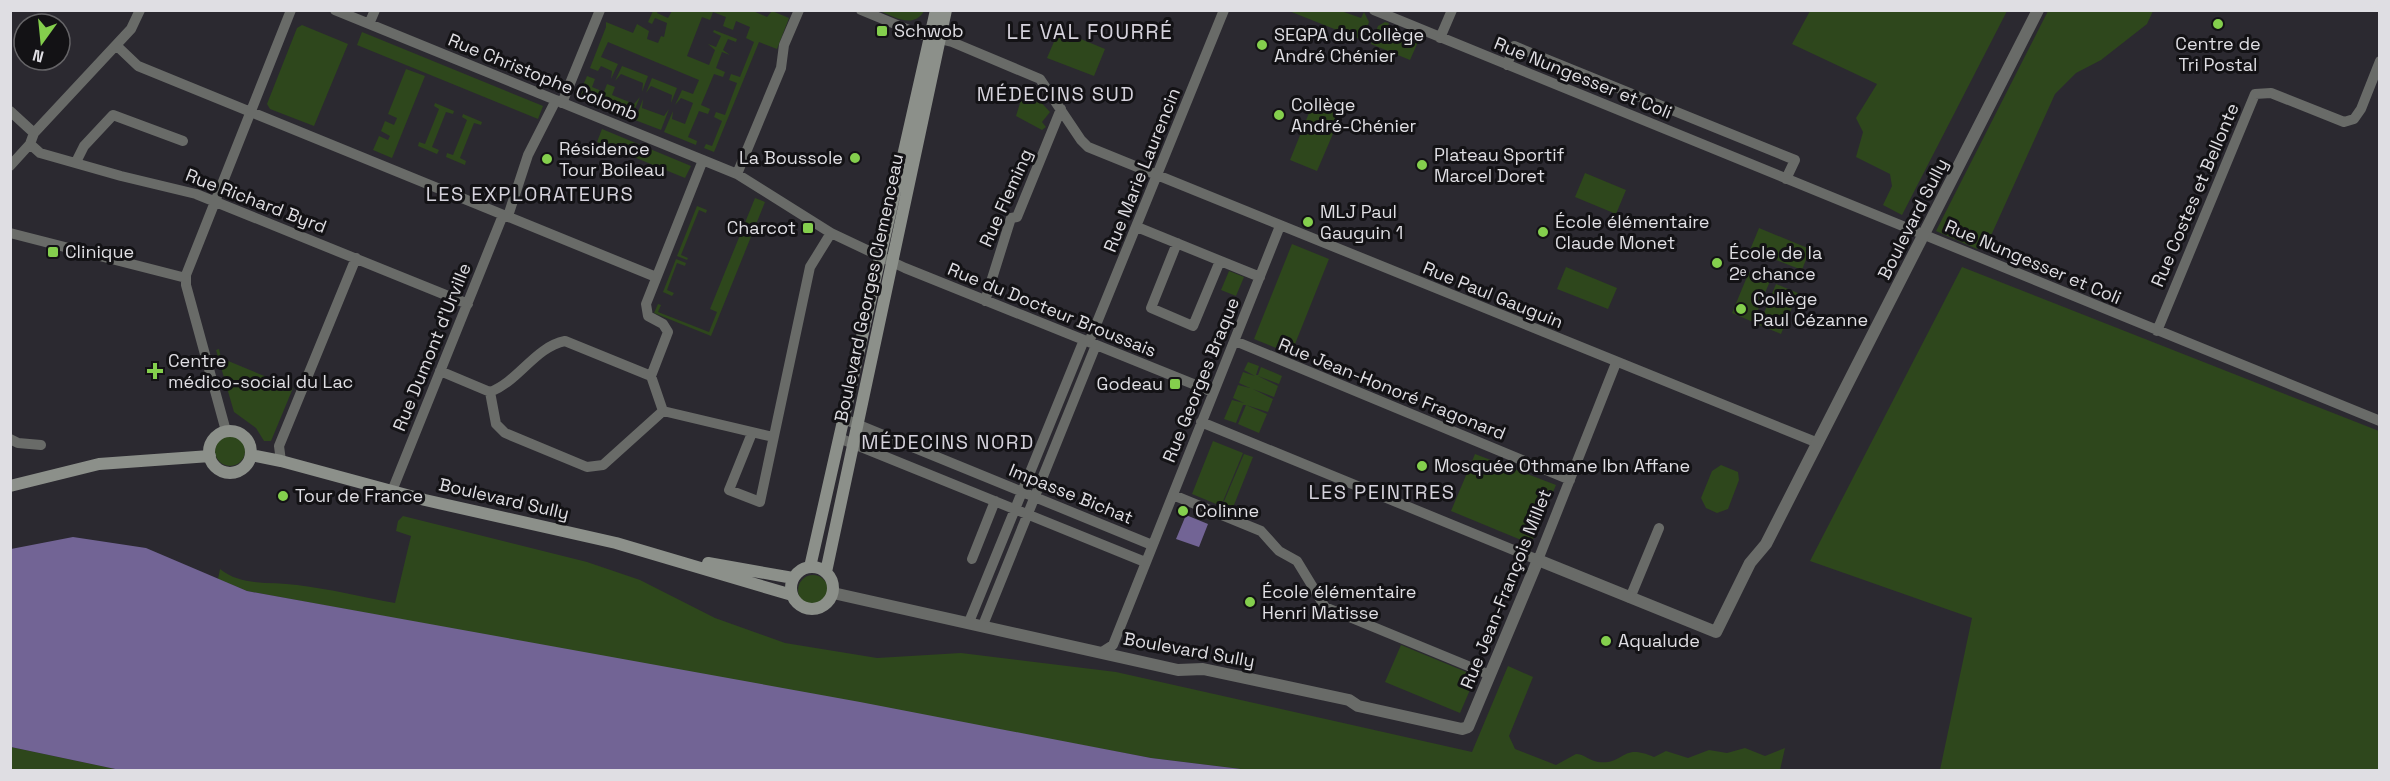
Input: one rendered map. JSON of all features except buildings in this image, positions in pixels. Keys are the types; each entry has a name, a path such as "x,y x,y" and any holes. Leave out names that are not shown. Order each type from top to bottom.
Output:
{"main road":[{"name":"Boulevard Georges Clemenceau","path":"935,38 936,10"},
{"name":"Boulevard Georges Clemenceau","path":"810,567 839,438 886,259 935,38 946,10"},
{"name":"Boulevard Georges Clemenceau","path":"826,572 858,424 886,259"},
{"path":"233,431 245,437 251,455 244,468 230,472 217,468 210,456 211,443 220,434 233,431"},
{"name":"Boulevard Sully","path":"251,455 645,551 793,578"},
{"path":"10,486 99,464 210,456"},
{"name":"Boulevard Sully","path":"645,551 792,595"},
{"path":"810,567 826,572 832,580 833,593 826,605 813,609 800,606 792,595 793,578 798,571 810,567"}],"street":[{"path":"10,166 32,138 117,46 131,29 140,10"},
{"path":"226,432 186,278 214,201 291,10"},
{"name":"Rue Christophe Colomb","path":"335,10 738,174 831,233"},
{"path":"369,24 375,10"},
{"name":"Rue Dumont d'Urville","path":"392,491 506,216 528,155 559,101 600,10"},
{"path":"738,174 781,68 784,45 798,10"},
{"name":"Rue Paul Gauguin","path":"861,10 935,38 952,42 1034,76 1040,80 1084,144 1616,363 1818,443"},
{"name":"Rue Marie Laurencin","path":"1090,342 1224,10"},
{"name":"Rue Nungesser et Coli","path":"1374,10 2379,422"},
{"path":"1440,38 1452,10"},
{"name":"Boulevard Sully","path":"1630,598 1716,633 1750,563 1766,544 2038,10"},
{"path":"117,46 138,66 656,277"},
{"path":"1507,65 1514,46 1795,160 1786,179"},
{"name":"Rue Costes et Bellonte","path":"2157,331 2255,94 2271,93 2344,122 2354,119 2361,109 2379,61"},
{"name":"Rue Fleming","path":"985,301 1011,219 1017,217 1062,110"},
{"name":"Rue Richard Byrd","path":"10,111 32,138 40,153 120,176 175,187 468,304"},
{"path":"76,162 84,146 113,115 183,141"},
{"path":"663,411 651,376 668,333 663,324 648,316 645,309 703,160"},
{"name":"Rue Georges Braque","path":"1102,652 1109,650 1113,645 1280,226"},
{"path":"1137,227 1260,277"},
{"path":"10,233 186,278"},
{"path":"752,433 729,490 760,502 810,267 831,233"},
{"name":"Rue du Docteur Broussais","path":"831,233 985,301 1213,392"},
{"path":"1177,243 1151,308 1193,326 1220,261"},
{"path":"281,461 279,446 356,258"},
{"path":"440,371 489,392 502,387 552,344 566,341 651,376"},
{"path":"969,622 1014,510 1090,342"},
{"path":"983,625 1035,497 1090,342"},
{"name":"Rue Jean-Honoré Fragonard","path":"1235,342 1570,480"},
{"name":"Rue Jean-François Millet","path":"1468,727 1538,560 1616,363"},
{"path":"489,392 496,424 505,433 587,467 603,465 663,411"},
{"path":"663,411 773,437"},
{"name":"Impasse Bichat","path":"844,419 1152,545"},
{"path":"1202,422 1630,598 1659,528"},
{"name":"Impasse Bichat","path":"839,438 1145,562"},
{"path":"10,439 18,443 41,445"},
{"path":"1173,495 1261,531 1275,548 1297,561 1325,607 1490,675"},
{"path":"972,559 995,501"},
{"name":"Boulevard Sully","path":"833,593 1178,670 1203,669 1350,700 1370,708 1462,729 1468,727"}],"green space":[{"path":"653,11 658,11 657,13 668,18 672,11 753,11 767,17 772,11 789,18 777,49 759,42 714,152 704,148 706,144 712,146 722,121 714,117 716,112 725,115 737,83 729,80 731,74 740,77 754,42 746,38 750,27 736,21 733,30 723,26 726,17 713,12 710,20 702,17 687,56 709,65 715,50 708,44 716,47 721,36 713,32 714,30 737,39 736,42 728,39 723,50 730,55 722,52 716,68 725,72 723,77 714,74 701,105 710,109 708,114 699,111 688,137 697,141 696,145 664,132 673,111 672,119 685,124 693,103 681,98 675,105 682,90 693,94 699,80 608,42 601,57 618,64 611,79 612,71 601,66 598,71 590,68 606,22 633,33 637,24 649,31 647,39 658,43 661,36 664,37 667,23 655,18 652,24 648,22"},
{"path":"880,11 924,11 915,19 904,20"},
{"path":"1289,11 1341,11 1361,18 1364,12 1369,22 1362,40"},
{"path":"1810,11 2007,11 1902,215 1883,205 1892,186 1890,174 1856,157 1863,132 1856,118 1877,84 1792,44"},
{"path":"2048,11 2153,11 2147,24 2101,60 2076,73 2055,94 1989,240 1977,249 1936,231"},
{"path":"1385,22 1389,23 1387,29 1418,42 1410,60 1371,44 1378,26"},
{"path":"302,25 348,44 314,126 270,109 267,104 297,28"},
{"path":"1059,30 1105,49 1094,76 1047,58"},
{"path":"362,32 543,106 538,119 357,45"},
{"path":"622,66 648,76 642,92 643,83 621,74 615,81"},
{"path":"406,69 425,76 392,158 373,150 379,136 388,140 390,136 381,131 385,121 394,125 397,118 388,114"},
{"path":"587,76 595,79 592,87 604,92 607,84 615,87 612,95 634,104 640,97 631,118 578,97"},
{"path":"652,78 677,88 671,103 672,95 651,86 646,93"},
{"path":"1034,95 1050,112 1042,122 1046,127 1042,130 1016,116 1021,100"},
{"path":"643,99 642,108 664,116 669,109 661,130 635,120"},
{"path":"435,103 454,111 453,114 446,112 432,147 439,150 437,154 418,146 419,142 425,144 439,109 434,106"},
{"path":"1313,103 1341,115 1317,171 1290,160"},
{"path":"463,114 482,122 481,125 474,123 460,158 466,161 465,165 446,157 447,153 453,155 467,120 462,117"},
{"path":"602,129 691,166 685,178 597,142"},
{"path":"1585,173 1626,190 1616,214 1575,197"},
{"path":"755,198 765,202 711,336 654,313 658,304 661,305 658,312 709,332 717,312 710,309"},
{"path":"697,206 707,210 706,213 699,210 681,255 688,258 687,260 677,256"},
{"path":"1759,228 1810,249 1802,270 1750,250"},
{"path":"1292,244 1329,259 1291,354 1254,339"},
{"path":"676,259 686,263 685,266 677,263 667,290 674,293 672,296 663,292"},
{"path":"1566,267 1617,288 1608,309 1557,289"},
{"path":"1962,267 2379,431 2379,770 1940,770 1972,618 1810,561"},
{"path":"1229,271 1244,277 1236,296 1221,290"},
{"path":"1749,272 1770,281 1753,322 1732,313"},
{"path":"1776,284 1798,293 1781,334 1759,325"},
{"path":"219,349 221,358 293,388 271,441 264,441 256,428 234,412 216,350"},
{"path":"1248,362 1259,366 1256,375 1261,367 1282,376 1279,384 1258,376 1278,386 1274,397 1253,389 1273,399 1268,412 1243,405 1236,423 1224,419 1232,400 1244,403 1233,398 1238,385 1250,388 1239,383 1243,372 1255,376 1244,370"},
{"path":"1246,405 1267,414 1259,433 1238,424"},
{"path":"230,436 241,440 245,451 241,462 230,466 219,462 215,451 219,440"},
{"path":"1213,441 1243,453 1221,506 1192,494"},
{"path":"1244,454 1253,457 1232,510 1222,506"},
{"path":"1475,454 1556,485 1533,539 1526,542 1451,511"},
{"path":"1721,465 1738,472 1739,480 1728,509 1717,513 1706,508 1701,498 1712,471"},
{"path":"403,516 587,562 640,580 715,618 785,643 877,658 961,653 1116,672 1472,752 1508,666 1533,677 1509,736 1515,749 1556,765 1576,754 1598,762 1607,762 1635,752 1654,757 1666,751 1688,758 1709,750 1727,753 1745,748 1765,756 1785,748 1780,770 1249,770 1151,758 247,591 218,579 220,569 238,579 247,581 309,587 395,603 411,536 396,531 398,521"},
{"path":"813,575 824,579 828,590 824,601 813,605 802,601 798,590 802,579"},
{"path":"1401,645 1476,676 1460,713 1385,682"},
{"path":"11,747 120,770 11,770"}],"shaded area":[{"path":"1186,515 1208,524 1199,547 1176,539"},
{"path":"73,537 146,548 247,591 860,702 1151,758 1249,770 120,770 11,747 11,549"}],"place":[{"name":"Centre de Tri Postal","path":"2218,24"},
{"name":"Schwob","path":"882,31"},
{"name":"SEGPA du Collège André Chénier","path":"1262,45"},
{"name":"Collège André-Chénier","path":"1279,115"},
{"name":"La Boussole","path":"855,158"},
{"name":"Résidence Tour Boileau","path":"547,159"},
{"name":"Plateau Sportif Marcel Doret","path":"1422,165"},
{"name":"MLJ Paul Gauguin 1","path":"1308,222"},
{"name":"Charcot","path":"808,228"},
{"name":"École élémentaire Claude Monet","path":"1543,232"},
{"name":"Clinique","path":"53,252"},
{"name":"École de la 2ᵉ chance","path":"1717,263"},
{"name":"Collège Paul Cézanne","path":"1741,309"},
{"name":"Centre médico-social du Lac","path":"155,371"},
{"name":"Godeau","path":"1175,384"},
{"name":"Mosquée Othmane Ibn Affane","path":"1422,466"},
{"name":"Tour de France","path":"283,496"},
{"name":"Colinne","path":"1183,511"},
{"name":"École élémentaire Henri Matisse","path":"1250,602"},
{"name":"Aqualude","path":"1606,641"}],"district":[{"name":"LE VAL FOURRÉ","path":"1090,32"},
{"name":"MÉDECINS SUD","path":"1056,94"},
{"name":"LES EXPLORATEURS","path":"530,194"},
{"name":"MÉDECINS NORD","path":"948,442"},
{"name":"LES PEINTRES","path":"1382,492"}]}
